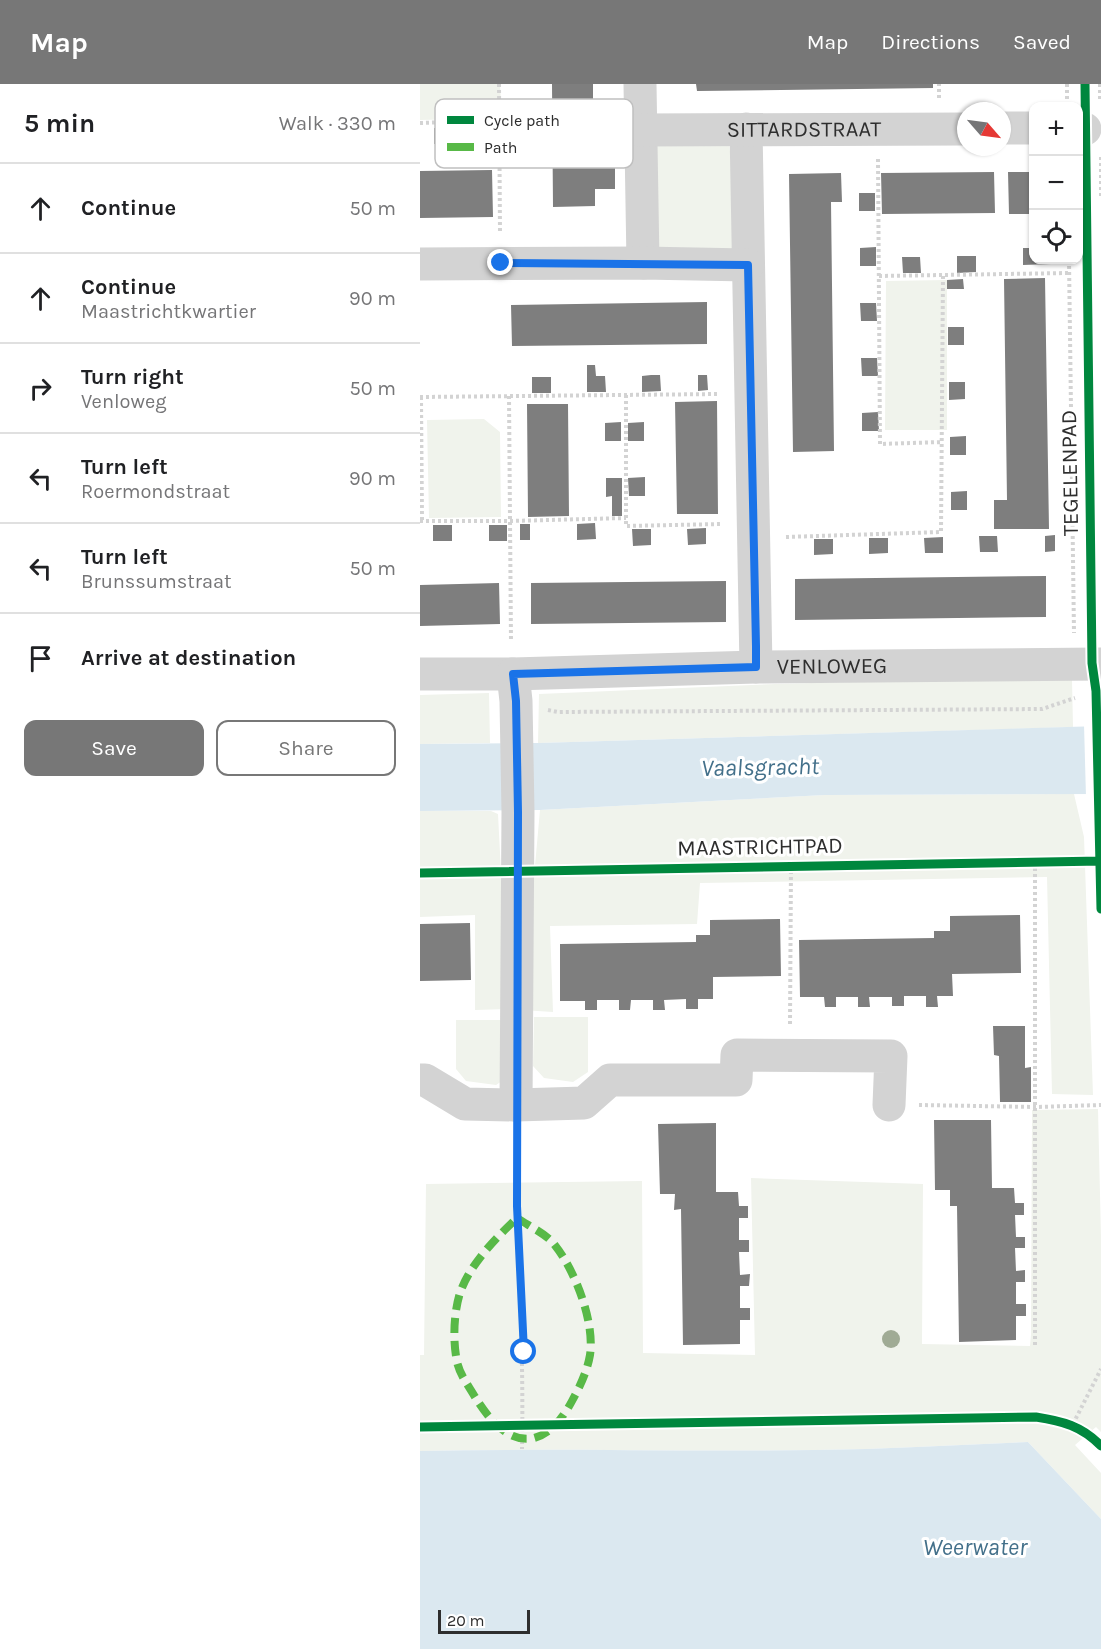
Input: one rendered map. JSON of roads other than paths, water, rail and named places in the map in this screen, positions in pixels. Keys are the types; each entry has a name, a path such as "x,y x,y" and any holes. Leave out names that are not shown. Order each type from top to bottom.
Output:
{"street":[{"path":"640,84 643,262"},
{"path":"1011,128 1029,128"},
{"path":"746,129 756,667"},
{"name":"SITTARDSTRAAT","path":"640,130 957,129"},
{"path":"420,264 643,262 748,265"},
{"name":"VENLOWEG","path":"420,674 514,688 756,667 1091,670"},
{"path":"514,688 518,812 516,1105"},
{"path":"420,1080 425,1080 465,1104 584,1103 610,1080 736,1080 737,1055 891,1056 889,1105"}],"water":[{"name":"Vaalsgracht","path":"1101,726 1101,794 825,795 540,810 420,811 420,744 538,743"},
{"name":"Weerwater","path":"1028,1442 1101,1519 1101,1649 420,1649 420,1451 815,1450"}]}
